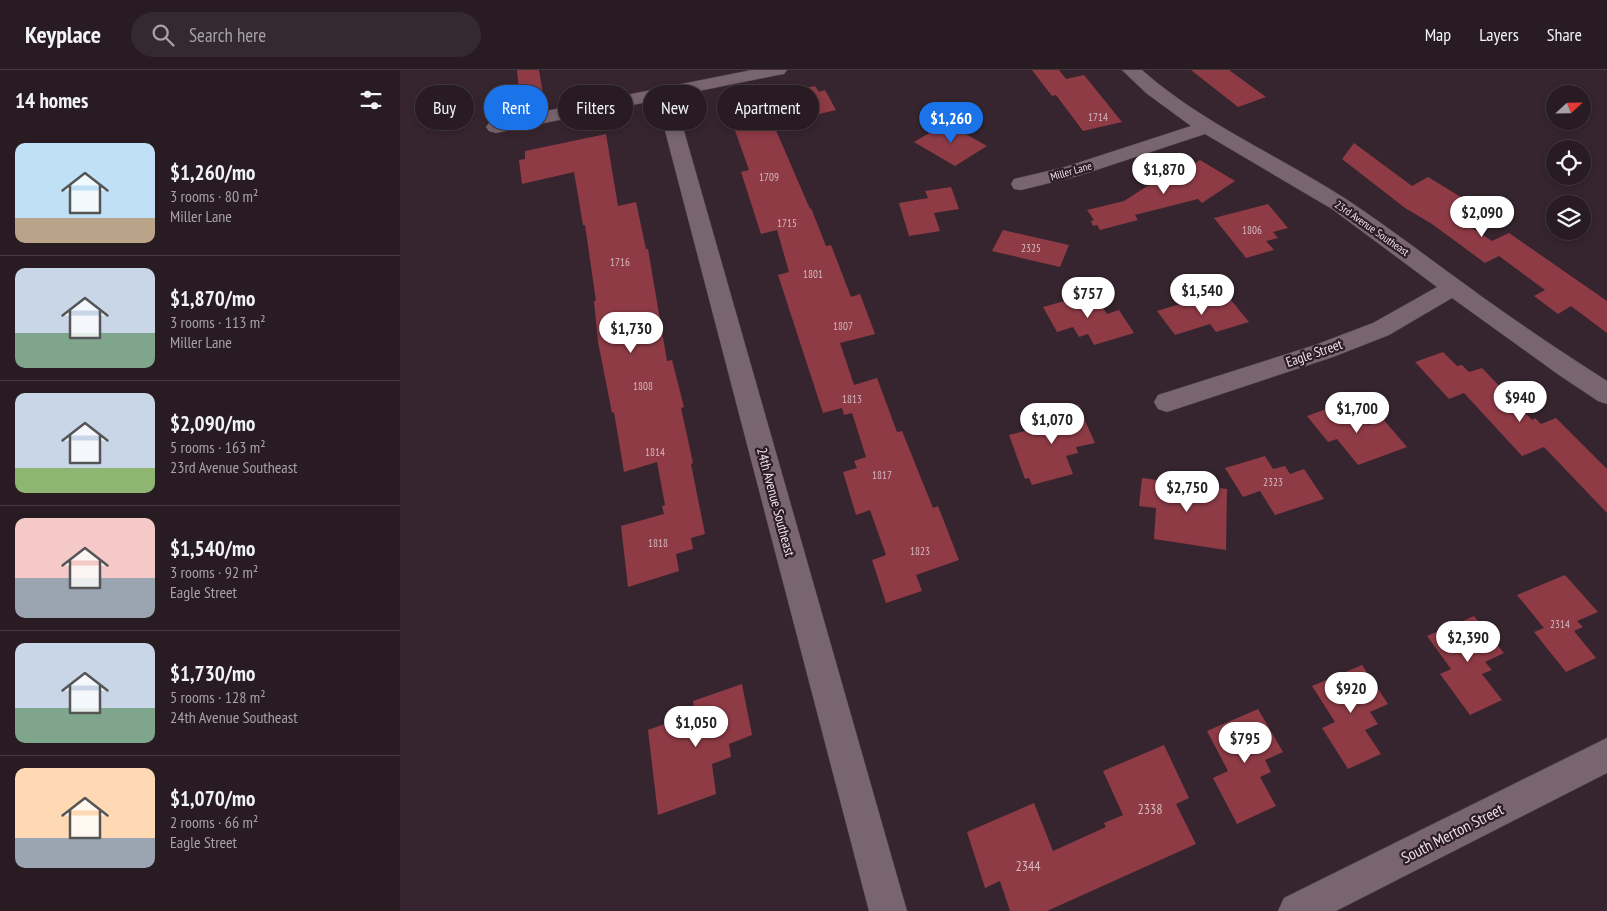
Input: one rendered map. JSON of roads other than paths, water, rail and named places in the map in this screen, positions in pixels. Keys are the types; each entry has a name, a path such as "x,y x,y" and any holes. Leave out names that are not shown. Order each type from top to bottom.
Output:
{"street":[{"path":"704,85 778,70"},
{"name":"23rd Avenue Southeast","path":"1131,70 1146,85 1206,127 1322,193 1416,258 1546,355 1607,394"},
{"path":"548,116 643,97"},
{"name":"Miller Lane","path":"1021,184 1123,156 1206,127"},
{"name":"24th Avenue Southeast","path":"674,130 888,911"},
{"name":"Eagle Street","path":"1167,402 1324,351 1381,329 1454,287"},
{"name":"South Merton Street","path":"1297,911 1607,755"}]}
